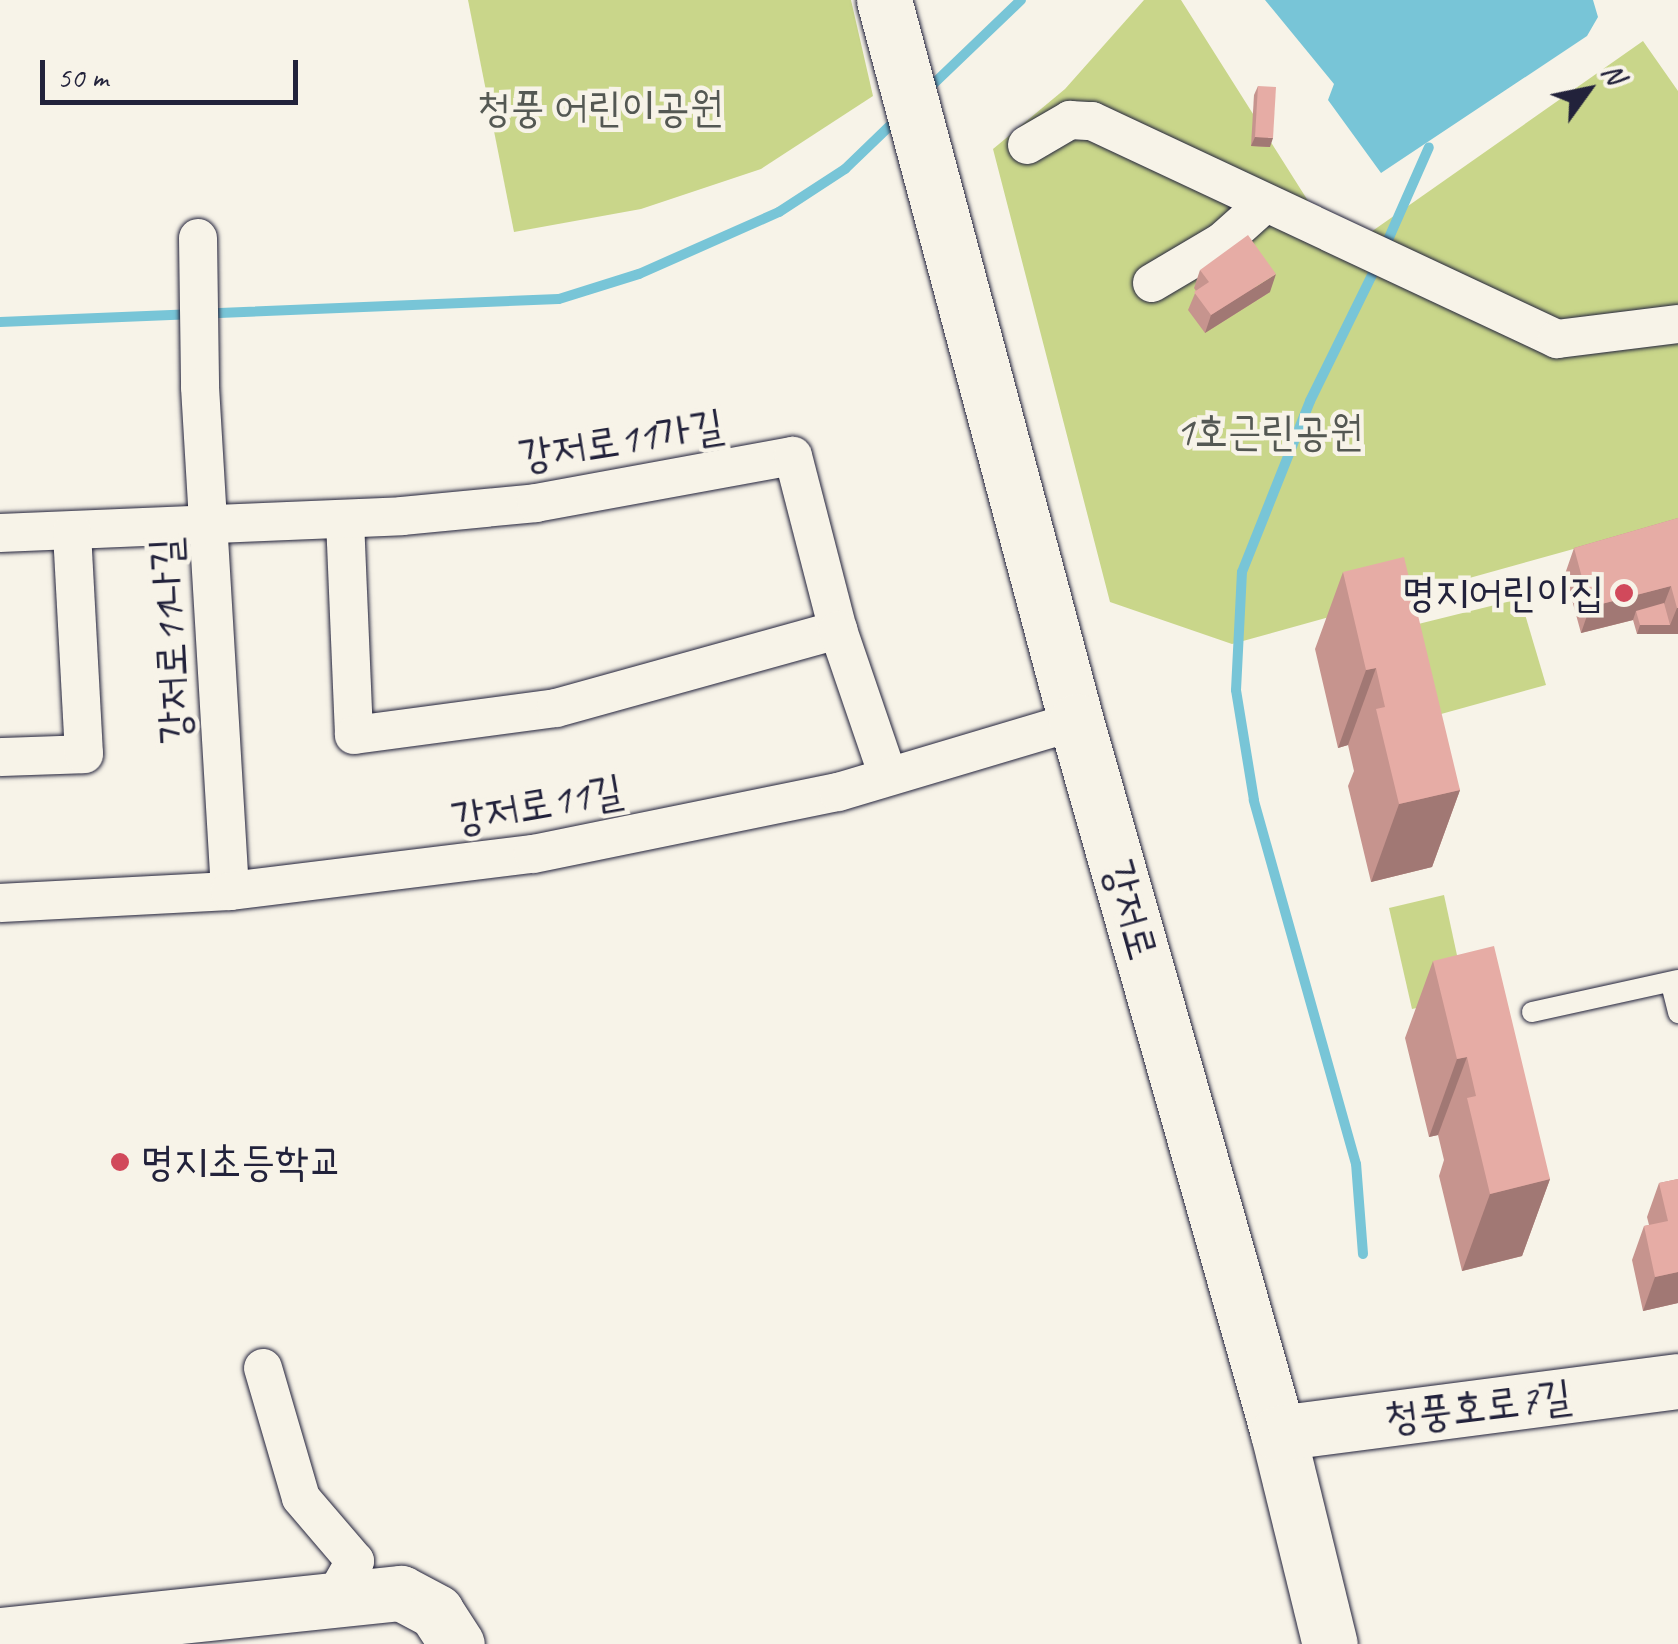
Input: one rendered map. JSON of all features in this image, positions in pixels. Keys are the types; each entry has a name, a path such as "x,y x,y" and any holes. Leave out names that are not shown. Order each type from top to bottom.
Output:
{"street":[{"name":"강저로","path":"889,21 927,177 1076,721 1278,1433 1330,1644"},
{"path":"1027,145 1070,120 1092,120 1262,206 1557,339 1678,324"},
{"path":"1152,283 1223,241 1262,206"},
{"name":"강저로11나길","path":"198,238 200,387 230,891"},
{"name":"강저로11가길","path":"344,520 536,502 793,456 838,630 888,776"},
{"path":"0,533 344,520 354,735 556,708 838,630"},
{"path":"0,757 84,754 72,531"},
{"name":"강저로11길","path":"0,904 230,891 533,854 888,776 1076,721"},
{"path":"264,1368 301,1498 355,1561 331,1603"},
{"name":"청풍호로7길","path":"1278,1433 1678,1381"},
{"path":"0,1635 401,1594 436,1612 457,1644"}],"lane":[{"path":"1532,1012 1674,982 1678,1014"}],"green space":[{"name":"청풍 어린이공원","path":"468,0 851,0 873,96 761,169 641,209 514,232"},
{"name":"1호근린공원","path":"1144,0 1181,0 1341,253 1643,41 1678,91 1678,520 1232,644 1110,602 993,149 1065,89"},
{"path":"1511,601 1524,611 1546,685 1405,724 1386,632"},
{"path":"1444,895 1466,997 1412,1009 1389,908"}],"water":[{"path":"1265,0 1593,0 1598,17 1587,36 1381,173 1328,100 1334,84"}],"building":[{"path":"1258,86 1276,87 1273,138 1255,137"},
{"path":"1248,235 1276,274 1211,315 1194,292 1209,282 1200,270"},
{"path":"1678,518 1678,608 1671,586 1590,607 1574,548"},
{"path":"1404,557 1460,790 1399,804 1376,709 1385,707 1376,668 1366,670 1343,572"},
{"path":"1664,603 1670,625 1640,625 1636,611"},
{"path":"1494,946 1550,1179 1490,1194 1467,1098 1476,1096 1467,1057 1457,1059 1433,961"},
{"path":"1678,1179 1678,1272 1655,1277 1644,1226 1668,1221 1659,1183"}],"waterway":[{"path":"925,92 1021,0"},
{"path":"0,322 559,299 639,274 779,212 845,169 898,118"},
{"path":"1384,249 1429,147"},
{"path":"1363,1254 1356,1164 1254,800 1236,690 1242,572 1310,401 1377,265"}],"place":[{"name":"명지어린이집","path":"1624,593"},
{"name":"명지초등학교","path":"120,1162"}]}
